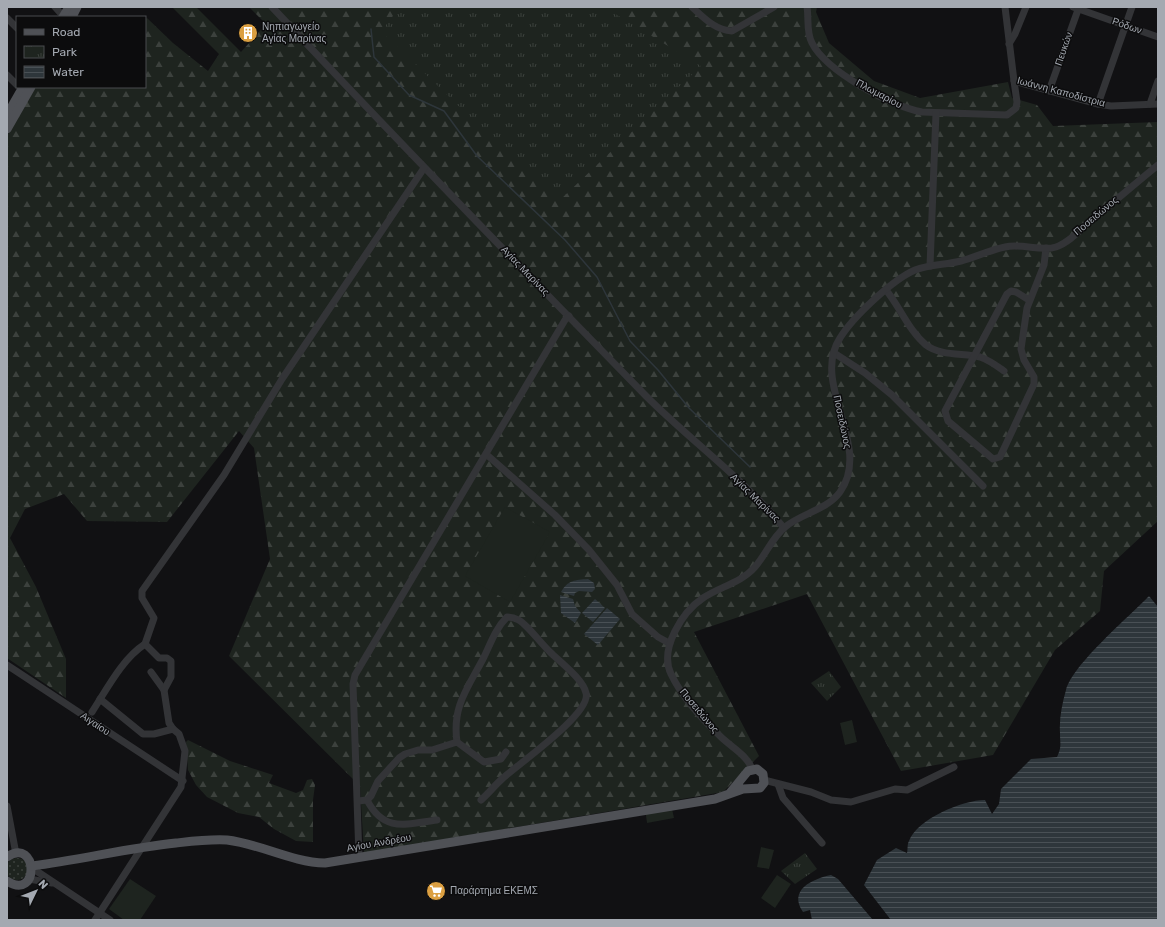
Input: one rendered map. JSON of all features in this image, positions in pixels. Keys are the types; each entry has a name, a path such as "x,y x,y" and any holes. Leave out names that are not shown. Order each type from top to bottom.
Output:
{"main road":[{"path":"64,16 69,7"},
{"path":"72,16 77,7"},
{"path":"7,115 20,88"},
{"path":"7,129 30,88"},
{"path":"729,794 752,769 759,770 763,774 764,780"},
{"path":"744,776 744,783 749,788"},
{"name":"Αγίου Ανδρέου","path":"32,867 143,847 205,839 229,840 310,862 325,863 492,834 694,803 715,799 749,788 760,788 764,780"},
{"path":"7,880 16,884 25,882 29,879 32,867 28,858 11,854"}],"street":[{"path":"55,7 63,16"},
{"name":"Αγίας Μαρίνας","path":"272,7 424,168 648,398 756,498 784,528"},
{"path":"692,7 711,24 724,31 732,31 774,7"},
{"name":"Πλωμαρίου","path":"807,7 809,37 817,52 840,73 862,87 910,110 936,113 1007,115 1016,108 1017,102 1014,82"},
{"name":"Ιωάννη Καποδίστρια","path":"1005,7 1014,82 1098,104 1111,106 1154,104"},
{"path":"1009,44 1015,34 1026,7"},
{"path":"1098,104 1132,7"},
{"name":"Ρόδων","path":"1076,8 1158,37"},
{"name":"Πευκών","path":"1049,90 1076,8"},
{"path":"7,18 16,27"},
{"path":"7,75 16,83"},
{"path":"1154,104 1158,81"},
{"path":"930,266 936,113"},
{"name":"Ποσειδώνος","path":"752,769 748,760 708,724 677,684 670,673 667,662 669,643 679,626 699,601 731,584 754,568 765,550 784,528 833,499 842,488 848,473 849,455 846,431 833,378 834,353 837,344 846,330 886,290 903,277 917,270 930,266 958,262 1007,246 1055,248 1064,243 1158,166"},
{"path":"92,712 119,670 136,650 145,644 154,618 142,598 142,591 224,475 282,379 424,168"},
{"path":"1029,300 1016,292 1007,294 946,405 945,416 948,421 993,459 1000,457 1034,384 1034,377 1024,360 1021,349 1024,319 1029,300 1044,265 1046,248"},
{"path":"886,290 914,331 927,346 948,352 982,358 1004,370"},
{"path":"359,857 353,684 355,675 565,320 569,316"},
{"path":"834,353 865,373 892,395 983,486"},
{"path":"486,454 555,515 584,545 613,579 632,614 658,637 669,643"},
{"path":"482,800 504,778 543,748 564,728 587,698 587,693 575,677 521,621 512,617 507,617 495,633 460,701 455,730 457,742 484,762 501,760 506,752"},
{"path":"145,644 159,658 168,658 171,661 171,677 164,690"},
{"name":"Αιγαίου","path":"7,665 183,781"},
{"path":"95,920 181,788 183,781 185,751 179,734 169,723 164,690 151,672"},
{"path":"100,699 143,734 154,734 173,729"},
{"path":"358,801 367,800 374,791 378,781 399,758 405,754 418,750 432,750 457,742"},
{"path":"764,780 811,792 831,800 851,802 895,789 907,790 954,767"},
{"path":"778,784 783,798 822,843"},
{"path":"367,800 377,816 390,823 400,825 437,820"},
{"path":"7,806 11,854"},
{"path":"32,867 110,920"},
{"path":"29,879 54,883"}],"green space":[{"path":"172,7 196,7 241,52 266,24 249,7 817,7 816,12 829,43 874,81 920,98 1008,82 1012,98 1037,105 1053,126 1158,122 1158,521 1104,571 1100,611 1055,650 993,755 901,771 807,594 694,632 759,756 723,792 364,853 360,786 229,656 270,559 254,448 239,431 167,522 87,521 64,494 25,509 10,538 36,587 66,659 66,698 7,658 7,136 34,88 146,88 147,18 173,43 208,71 219,54"},
{"path":"400,7 604,7 701,66 560,200 471,118 381,31"},
{"path":"505,507 550,532 510,602 465,576"},
{"path":"829,671 841,687 827,701 811,683"},
{"path":"852,720 857,742 845,745 840,723"},
{"path":"188,740 230,761 273,775 269,783 296,793 303,790 307,780 312,779 315,785 313,800 313,842 296,841 274,829 259,817 238,813 207,797 196,785 188,770 186,742"},
{"path":"671,804 674,818 647,823 645,808"},
{"path":"761,847 774,850 769,869 757,867"},
{"path":"805,853 817,869 795,884 781,871"},
{"path":"17,858 25,861 28,869 25,877 17,880 9,877 6,869 9,861"},
{"path":"777,875 791,884 775,908 761,898"},
{"path":"130,879 156,896 140,920 124,920 109,909"}],"water":[{"path":"588,579 594,583 595,589 592,592 579,591 575,593 574,596 561,592 566,585 572,581"},
{"path":"560,595 573,599 575,606 581,613 575,623 561,613"},
{"path":"1149,596 1158,607 1158,920 891,920 864,885 877,860 896,848 907,853 909,841 921,825 953,807 965,803 985,800 992,814 999,804 1001,789 1031,759 1057,757 1060,748 1060,722 1062,706 1066,690 1071,679 1090,654"},
{"path":"595,599 605,608 593,622 582,613"},
{"path":"607,608 620,619 598,645 584,634"},
{"path":"831,875 838,879 873,920 812,920 810,910 803,912 798,898 800,892 804,887 816,879"}],"waterway":[{"path":"371,29 374,57 409,95 444,111 477,156 565,240 597,277 630,341 658,370 689,408 750,467"}],"place":[{"name":"Νηπιαγωγείο Αγίας Μαρίνας","path":"248,33"},
{"name":"Παράρτημα ΕΚΕΜΣ","path":"436,891"}]}
